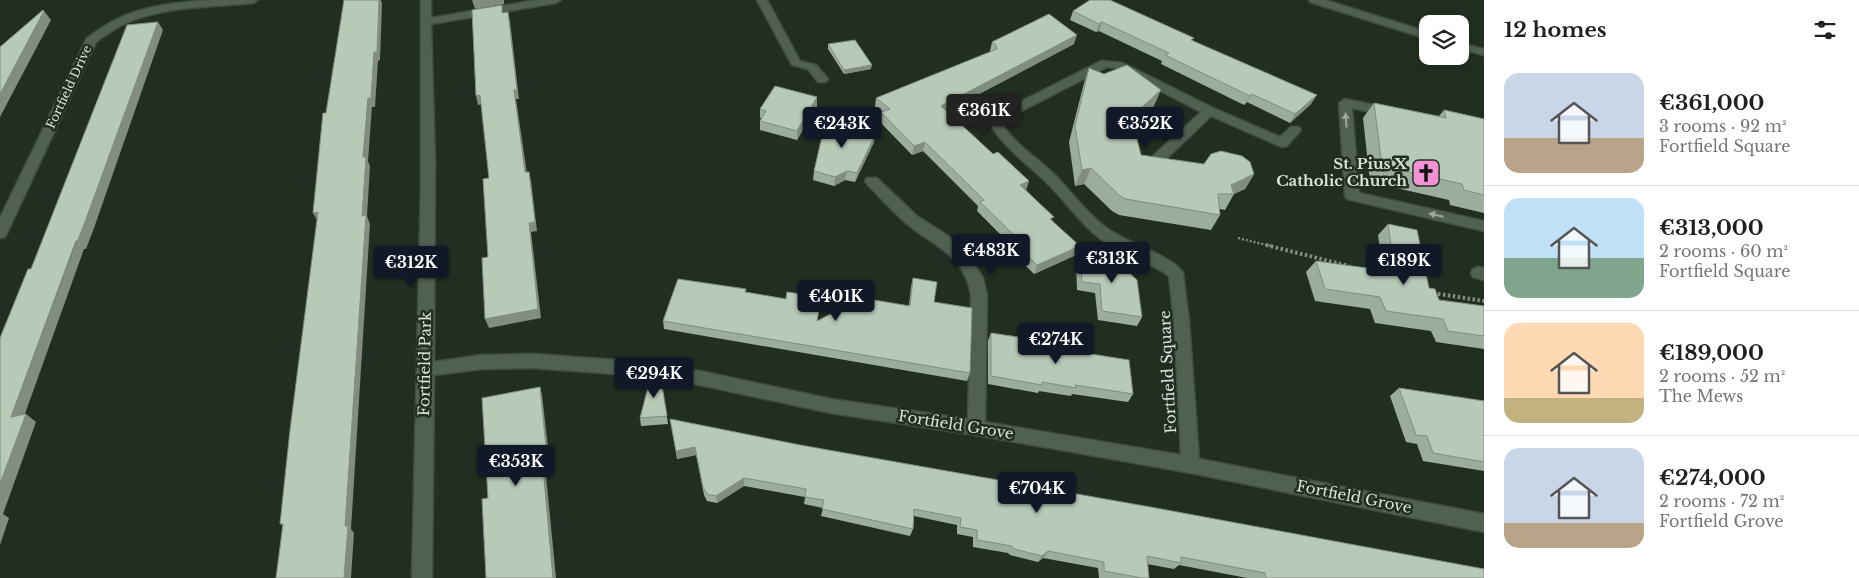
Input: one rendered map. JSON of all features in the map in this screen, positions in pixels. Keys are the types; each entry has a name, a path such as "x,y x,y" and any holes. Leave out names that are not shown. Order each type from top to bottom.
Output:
{"street":[{"name":"Fortfield Drive","path":"0,233 91,40 125,20 150,12 253,0"},
{"name":"Fortfield Park","path":"422,578 428,184 424,38 426,0"},
{"path":"425,22 556,0"},
{"path":"762,0 796,63 812,67 822,79"},
{"path":"1320,1 1419,33"},
{"path":"1469,48 1484,52"},
{"name":"Fortfield Square","path":"1191,465 1180,297 1176,273 1158,261 1116,242 1100,231 1051,179 1006,139 998,127 1000,117 1105,63 1119,65 1209,111 1282,143 1295,130"},
{"path":"1399,114 1345,103 1352,196 1484,226"},
{"path":"1159,158 1209,111"},
{"path":"872,181 912,220 943,240 965,262 976,278 979,295 976,428"},
{"name":"Fortfield Grove","path":"425,370 482,362 533,361 630,368 700,378 831,406 976,428 1191,465 1484,522"}],"path":[{"path":"1238,238 1358,269"},
{"path":"1426,292 1484,302"}],"building":[{"path":"344,0 379,0 377,52 374,52 371,98 368,98 363,157 366,157 362,216 366,215 345,526 348,526 344,578 276,578 283,524 280,524 290,430 318,212 313,213 323,113 326,113"},
{"path":"1090,0 1110,0 1194,38 1191,40 1317,95 1295,114 1252,94 1250,96 1165,55 1169,53 1102,22 1099,24 1073,11"},
{"path":"502,5 502,13 508,12 517,90 514,90 525,172 529,172 532,196 535,222 529,223 538,309 485,319 482,258 488,257 483,179 489,178 480,95 476,96 472,10"},
{"path":"44,11 0,94 0,47"},
{"path":"1049,14 1077,35 941,106 993,154 998,152 1029,181 1020,185 1054,217 1050,219 1080,246 1037,265 1008,236 1013,234 980,202 984,200 925,142 914,146 881,112 890,109 876,98 997,49 996,45 992,42"},
{"path":"158,22 11,417 26,414 0,484 0,338 28,269 31,269 127,25"},
{"path":"855,40 872,65 844,70 828,44"},
{"path":"1127,65 1161,90 1140,109 1134,127 1141,155 1204,164 1211,154 1221,151 1242,156 1250,162 1254,174 1231,185 1234,194 1218,194 1220,215 1126,199 1120,196 1091,168 1082,170 1075,126 1089,68 1104,74"},
{"path":"775,86 817,97 797,131 760,121 766,111 760,109"},
{"name":"St. Pius X Catholic Church","path":"1374,103 1446,118 1444,110 1484,119 1484,195 1464,190 1462,184 1382,166"},
{"path":"830,121 876,133 857,173 847,171 835,177 814,171 823,132"},
{"path":"1388,224 1417,230 1429,288 1435,289 1439,300 1484,306 1484,336 1448,331 1443,319 1386,311 1380,297 1325,289 1316,261 1395,272"},
{"path":"1080,253 1112,257 1137,280 1142,317 1102,311 1100,284 1082,282"},
{"path":"913,278 937,282 934,302 972,308 970,373 663,321 678,279 746,289 745,292 786,299 787,292 801,294 802,290 822,293 817,321 862,298 910,306"},
{"path":"1036,324 1059,349 1129,360 1133,394 1075,385 1076,388 1042,382 1042,385 991,376 991,333 1037,340"},
{"path":"652,372 660,373 667,416 640,418"},
{"path":"540,387 548,467 543,468 553,578 486,578 482,499 488,498 482,398"},
{"path":"1399,388 1484,401 1484,462 1433,453 1427,436 1416,435"},
{"path":"670,419 800,445 1156,508 1484,569 1484,578 1266,578 1265,573 1181,557 1181,563 1147,556 1149,578 1142,578 1104,571 1104,562 1048,551 1042,556 1014,549 1012,546 977,540 977,530 960,527 961,518 914,509 913,529 822,509 824,500 805,497 806,489 744,478 716,496 707,494 703,487 695,447 676,451"}],"place":[{"name":"St. Pius X Catholic Church","path":"1426,173"}]}
